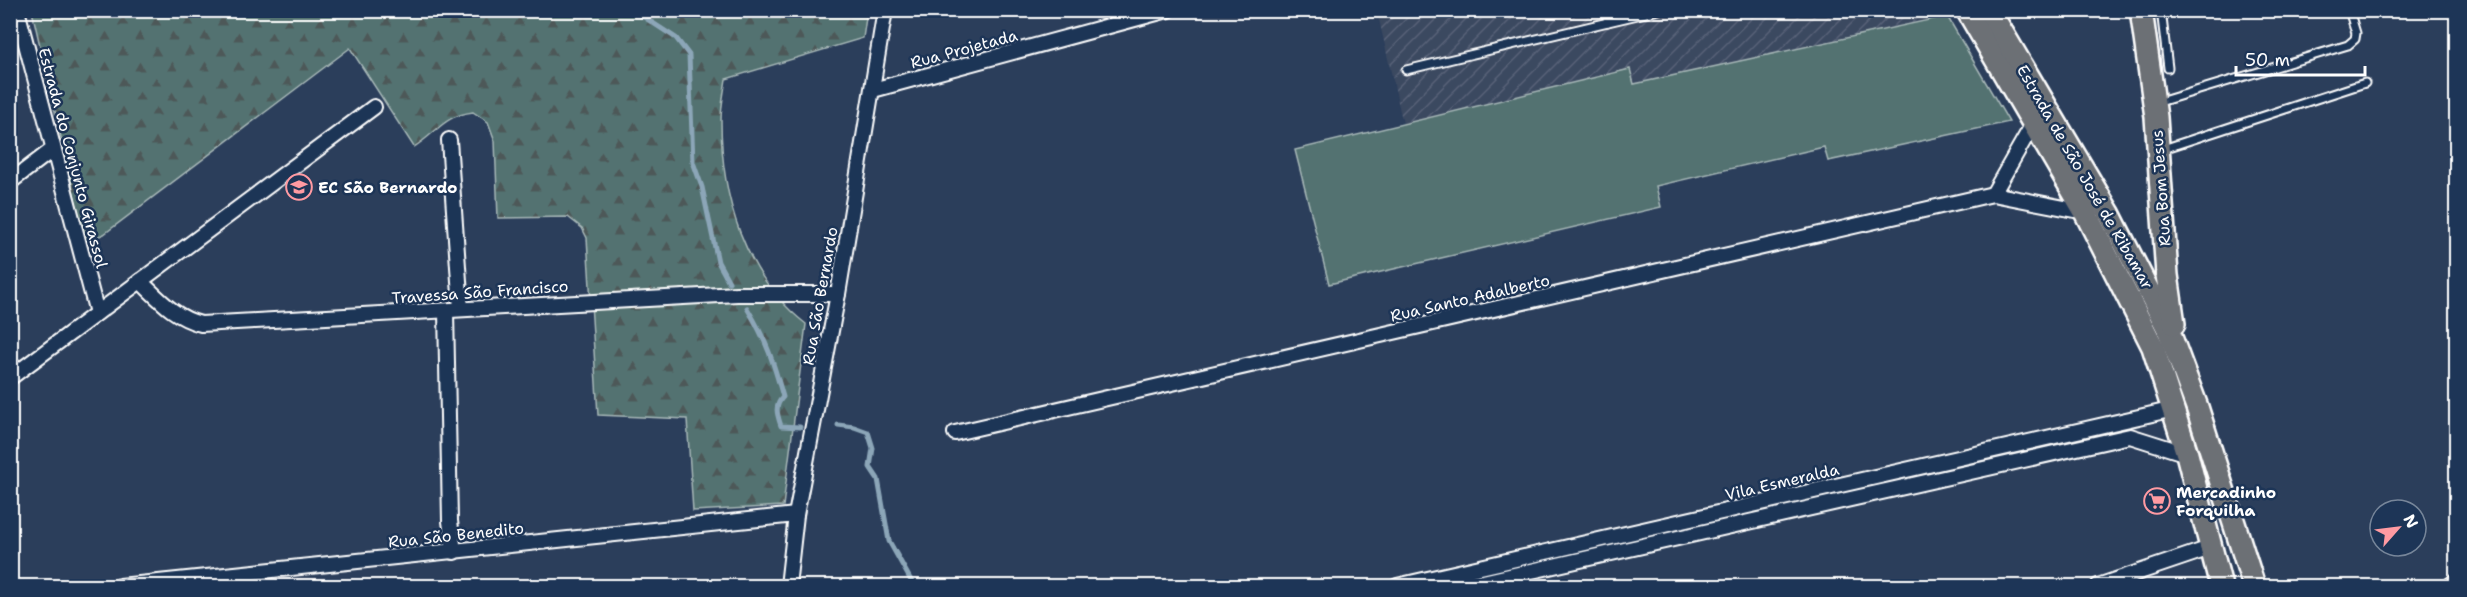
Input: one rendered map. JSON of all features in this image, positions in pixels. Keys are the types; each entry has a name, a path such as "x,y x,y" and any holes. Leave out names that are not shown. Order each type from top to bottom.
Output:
{"main road":[{"name":"Estrada de São José de Ribamar","path":"1967,10 2085,212 2142,322 2174,409 2222,586"},
{"name":"Estrada de São José de Ribamar","path":"1989,10 2134,260 2168,329 2182,365 2254,586"},
{"name":"Rua Bom Jesus","path":"2141,10 2154,104 2167,275 2182,365"}],"street":[{"name":"Estrada do Conjunto Girassol","path":"17,10 52,150 97,313"},
{"name":"Rua São Bernardo","path":"788,586 796,515 838,294 885,10"},
{"name":"Rua Projetada","path":"873,90 1168,10"},
{"path":"10,378 374,107"},
{"path":"1993,194 2033,124"},
{"path":"449,140 460,309"},
{"path":"10,182 52,150"},
{"name":"Rua Santo Adalberto","path":"955,433 1993,194 2085,212"},
{"name":"Travessa São Francisco","path":"140,281 174,312 187,321 201,324 737,294 838,294"},
{"path":"446,311 450,521 454,552"},
{"name":"Vila Esmeralda","path":"1397,586 2174,409"},
{"name":"Vila Esmeralda","path":"1465,586 2130,436 2187,454"},
{"path":"1969,456 1973,472"},
{"path":"1823,489 1826,505"},
{"name":"Rua São Benedito","path":"120,586 796,515"},
{"path":"1594,542 1596,557"},
{"path":"2098,586 2213,547"}],"lane":[{"path":"1605,10 1608,22"},
{"path":"1406,70 1659,10"},
{"path":"2168,68 2162,18 2169,10"},
{"path":"2154,104 2348,45 2355,39 2356,33 2349,10"},
{"path":"2158,151 2365,83"}],"shaded area":[{"path":"1944,10 1947,16 1634,84 1629,69 1403,124 1377,11"}],"green space":[{"path":"32,11 867,11 863,38 726,79 721,115 722,149 732,206 740,233 767,283 785,305 806,324 783,506 693,511 687,419 598,415 587,238 582,228 568,217 498,218 495,141 488,122 473,112 454,117 414,147 350,48 104,234 85,242"},
{"path":"1947,16 2009,122 1828,161 1824,147 1656,186 1661,207 1329,284 1295,150 1630,69 1634,84"}],"waterway":[{"path":"633,10 676,38 689,55 693,162 702,187 718,262 729,282"},
{"path":"747,308 765,341 783,397 777,410 781,426 800,427"},
{"path":"838,425 868,432 873,448 870,467 878,479 889,541 914,586"}],"place":[{"name":"EC São Bernardo","path":"299,187"},
{"name":"Mercadinho Forquilha","path":"2157,501"}]}
